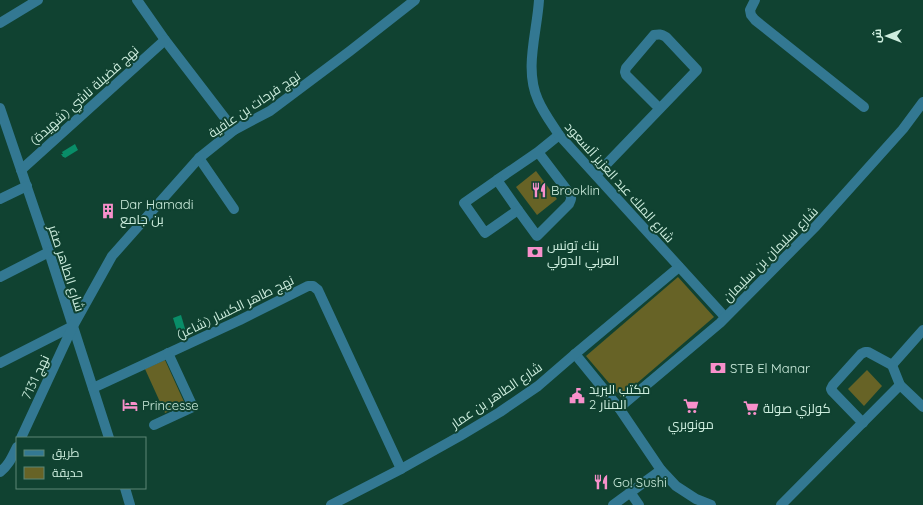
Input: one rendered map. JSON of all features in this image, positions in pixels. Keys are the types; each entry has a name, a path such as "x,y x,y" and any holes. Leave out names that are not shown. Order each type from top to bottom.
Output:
{"street":[{"path":"0,23 38,0"},
{"path":"137,0 165,40 234,130"},
{"name":"نهج فرحات بن عافية","path":"73,326 112,256 199,158 234,130 270,111 415,0"},
{"name":"شارع الملك عبد العزيز آلسعود","path":"539,0 531,61 532,81 538,100 559,135 725,317"},
{"path":"755,0 750,10 751,15 755,20 864,107"},
{"path":"596,175 697,70 666,37 661,34 654,35 626,68 625,72 626,75 659,108"},
{"name":"نهج فضيلة ناشي (شهيدة)","path":"21,170 165,40"},
{"name":"شارع سليمان بن سليمان","path":"619,408 725,317 816,226 903,129 923,102"},
{"name":"شارع الطاهر صفر","path":"1,113 49,252 108,437"},
{"path":"518,210 485,233 464,203 538,152 559,135"},
{"path":"497,180 537,236 571,200 570,194 538,152"},
{"path":"199,158 234,209"},
{"path":"0,199 26,186"},
{"path":"0,277 49,252"},
{"name":"شارع الطاهر بن عمار","path":"331,505 401,469 500,412 538,386 574,354 679,267"},
{"name":"نهج طاهر الكسار (شاعر)","path":"93,388 240,320 308,286 313,286 318,290 401,469"},
{"path":"0,363 73,326"},
{"name":"نهج 7131","path":"21,437 73,326"},
{"path":"892,365 923,330"},
{"path":"863,423 831,389 861,354 865,352 868,352 892,365 900,385 923,407"},
{"path":"154,425 193,407 168,353"},
{"path":"574,354 619,408 661,470 676,486 696,499 711,505"},
{"path":"781,505 900,385"},
{"path":"0,472 6,468 16,449"},
{"path":"613,505 661,470"},
{"path":"125,489 130,505"},
{"path":"630,492 639,505"}],"green space":[{"path":"536,171 557,199 537,215 516,187"},
{"path":"678,277 714,317 621,397 586,356"},
{"path":"165,360 185,404 165,413 145,369"},
{"path":"867,370 882,386 864,406 848,389"}],"shaded area":[{"path":"75,144 78,150 65,158 63,157 61,154 63,154 62,152"},
{"path":"181,315 186,332 178,334 173,318"}],"place":[{"name":"Brooklin","path":"539,190"},
{"name":"Dar Hamadi بن جامع","path":"108,211"},
{"name":"بنك تونس العربي الدولي","path":"535,252"},
{"name":"STB El Manar","path":"718,368"},
{"name":"مكتب البريد المنار 2","path":"577,396"},
{"name":"Princesse","path":"130,405"},
{"name":"مونوبري","path":"691,406"},
{"name":"كولزي صولة","path":"751,408"},
{"name":"Go! Sushi","path":"601,482"}]}
